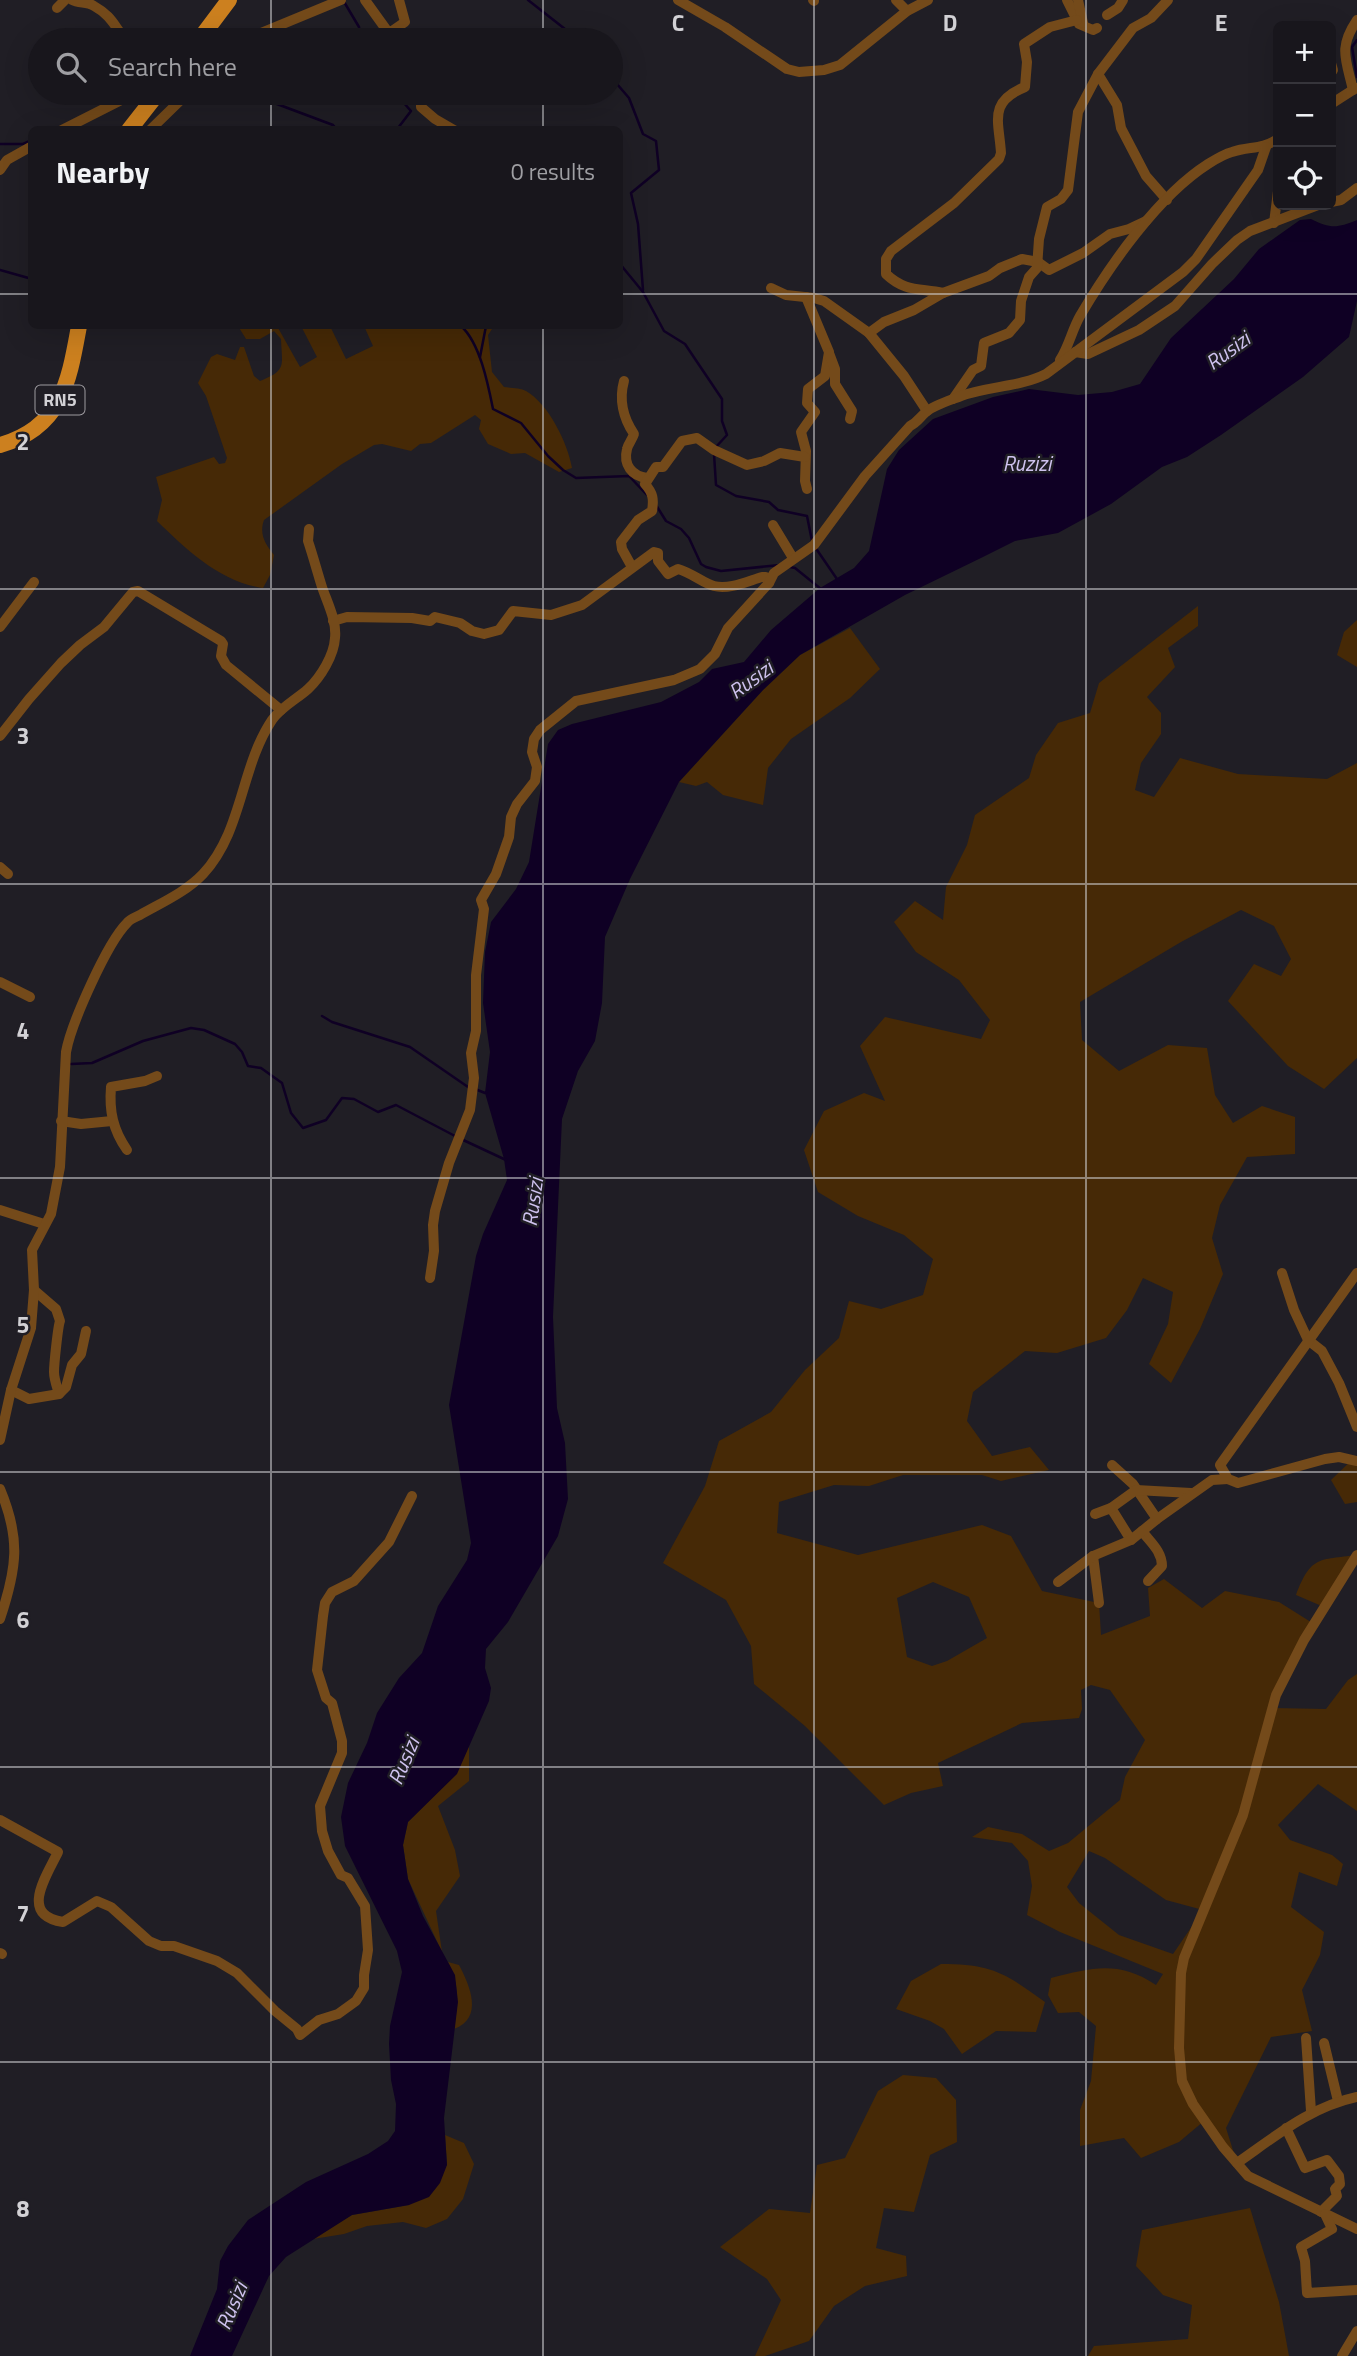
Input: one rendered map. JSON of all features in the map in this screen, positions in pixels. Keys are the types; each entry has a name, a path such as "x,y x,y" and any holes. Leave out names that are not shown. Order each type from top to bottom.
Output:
{"highway":[{"path":"208,28 229,0"},
{"path":"132,126 149,105"},
{"name":"RN5","path":"0,445 15,441 34,429 48,418 58,405 67,383 78,329"}],"street":[{"path":"72,0 75,3 91,4 109,15 118,28"},
{"path":"274,28 341,0"},
{"path":"365,0 385,28"},
{"path":"396,28 405,22 399,0"},
{"path":"678,0 714,20 787,69 799,72 824,70 840,65 907,11 928,0"},
{"path":"896,0 907,11"},
{"path":"1067,0 1081,23 1093,30 1097,28"},
{"path":"1078,0 1081,23"},
{"path":"1107,15 1118,8 1123,0"},
{"path":"951,401 973,370 981,366 984,343 1010,333 1020,320 1021,301 1038,262 1039,239 1047,207 1061,199 1068,190 1078,112 1098,74 1133,28 1151,18 1168,0"},
{"path":"1336,101 1355,89 1344,47 1345,39 1357,20"},
{"path":"943,293 919,288 908,290 894,282 886,274 886,259 891,251 919,227 954,203 999,159 1001,153 997,115 1001,102 1025,87 1027,62 1024,44 1050,27 1081,23"},
{"path":"1098,74 1117,105 1121,128 1146,176 1167,200"},
{"path":"70,126 111,105"},
{"path":"154,126 176,105"},
{"path":"421,105 435,119 447,126"},
{"path":"1056,368 1086,307 1112,264 1146,221 1191,176 1224,155 1266,147 1273,142"},
{"path":"430,1278 435,1210 470,1110 474,1078 471,1053 476,1031 476,975 484,909 481,900 496,874 517,804 536,781 537,767 532,752 534,739 548,723 576,701 674,680 701,669 715,654 728,628 769,583 774,573 814,544 865,476 927,411 987,388 1036,379 1056,368 1183,272 1196,259 1258,170 1266,147"},
{"path":"0,170 7,160 28,148"},
{"path":"1336,201 1357,187"},
{"path":"1274,223 1276,210"},
{"path":"1075,352 1088,354 1139,330 1175,306 1237,240 1250,231 1306,210"},
{"path":"869,333 884,321 914,310 943,293 972,284 1021,259 1038,262 1049,270 1083,253 1110,234 1146,221"},
{"path":"771,289 786,295 824,302 869,333 904,376 927,411"},
{"path":"806,298 835,369 835,384 852,411 850,419"},
{"path":"807,489 806,451 801,432 815,412 807,403 808,389 825,376 829,352"},
{"path":"624,381 621,394 623,409 634,434 627,447 626,464 630,471 639,477 647,478"},
{"path":"632,567 621,542 638,520 652,511 654,503 651,491 645,484 647,478 656,467 663,467 682,441 697,438 714,450 747,465 780,453 805,457"},
{"path":"773,525 786,563"},
{"path":"0,1440 11,1390 31,1328 34,1290 32,1250 51,1214 60,1167 61,1121 69,1035 109,947 128,922 183,891 217,858 234,821 251,766 273,719 311,687 326,665 336,635 308,541 309,529"},
{"path":"333,621 347,617 412,618 430,621 435,617 460,622 472,631 484,634 499,630 513,611 551,615 582,605 654,552 658,553 659,561 668,575 678,569 715,587 736,585 762,576 766,577 769,583"},
{"path":"0,626 34,582"},
{"path":"0,736 61,663 104,627 133,592 138,591 221,641 221,656 226,665 281,710"},
{"path":"0,982 30,997"},
{"path":"127,1150 111,1121 111,1087 157,1076"},
{"path":"61,1121 81,1124 111,1121"},
{"path":"0,1210 44,1224"},
{"path":"1282,1273 1294,1310 1308,1340 1322,1351 1357,1427"},
{"path":"1228,1479 1220,1465 1357,1273"},
{"path":"34,1290 56,1309 60,1321 54,1374 60,1394"},
{"path":"11,1390 29,1399 60,1394 66,1387 72,1365 81,1354 86,1331"},
{"path":"1058,1582 1093,1556 1131,1540 1212,1480 1228,1479 1238,1483 1325,1459 1339,1457 1357,1461"},
{"path":"1112,1465 1128,1478 1157,1519"},
{"path":"0,1489 12,1519 15,1557 9,1592 0,1619"},
{"path":"1095,1514 1111,1508 1136,1490 1192,1493"},
{"path":"0,1820 58,1852 37,1900 41,1913 48,1919 63,1922 97,1900 111,1907 149,1941 161,1946 174,1946 217,1961 237,1973 297,2029 300,2035 319,2020 338,2014 356,2001 365,1988 368,1950 365,1906 348,1878 341,1875 328,1851 322,1831 320,1806 342,1753 342,1741 332,1703 326,1698 317,1670 323,1615 325,1603 332,1592 354,1581 389,1542 412,1496"},
{"path":"1111,1508 1131,1540"},
{"path":"1142,1531 1162,1560 1162,1566 1147,1581"},
{"path":"1357,1555 1304,1640 1276,1695 1243,1815 1187,1947 1182,1965 1179,2048 1182,2081 1204,2121 1248,2176 1357,2229"},
{"path":"1093,1556 1099,1603"},
{"path":"1306,2038 1311,2112"},
{"path":"1324,2043 1338,2101"},
{"path":"1237,2163 1311,2112 1357,2097"},
{"path":"1286,2128 1305,2168 1327,2160 1339,2176 1340,2184 1335,2189 1337,2196 1323,2213"},
{"path":"1323,2213 1332,2229 1301,2247 1305,2261 1307,2293 1357,2290"},
{"path":"1342,2356 1357,2331"}],"shaded area":[{"path":"240,329 279,329 300,367 317,357 303,329 331,329 346,359 373,346 365,329 492,329 488,335 492,372 504,387 526,391 542,405 562,437 572,468 559,472 525,453 511,454 488,444 479,429 481,420 475,415 431,443 420,444 411,451 382,444 374,445 342,464 264,520 264,539 274,555 270,575 263,588 247,585 205,563 157,521 162,500 156,477 214,457 219,464 225,463 227,458 206,396 198,383 211,357 217,354 235,360 240,347 244,347 254,376 260,381 275,374 281,366 281,339 274,331 260,339 246,339"},
{"path":"1198,606 1198,626 1168,648 1175,667 1147,697 1161,713 1161,734 1141,763 1135,790 1154,797 1180,758 1238,774 1327,779 1357,763 1357,1058 1324,1089 1288,1066 1228,1001 1254,964 1281,976 1291,959 1274,926 1241,910 1080,1002 1082,1040 1119,1071 1168,1045 1207,1048 1215,1095 1233,1123 1262,1106 1295,1117 1295,1154 1247,1157 1220,1205 1212,1238 1223,1274 1200,1329 1171,1383 1149,1364 1168,1324 1173,1292 1143,1278 1127,1310 1106,1338 1057,1353 1025,1351 973,1392 967,1421 992,1456 1030,1447 1049,1470 1001,1481 982,1475 903,1475 869,1486 834,1485 779,1502 777,1533 858,1555 982,1525 1011,1536 1042,1591 1099,1603 1101,1635 1150,1616 1148,1588 1164,1579 1202,1608 1225,1591 1279,1602 1314,1624 1272,1708 1326,1709 1348,1680 1357,1674 1357,1811 1318,1784 1278,1825 1290,1840 1332,1855 1343,1864 1337,1886 1299,1872 1291,1907 1324,1932 1320,1955 1302,1990 1312,2031 1271,2037 1226,2128 1237,2163 1204,2121 1179,2142 1141,2158 1124,2138 1080,2146 1080,2110 1091,2081 1096,2026 1079,2012 1058,2013 1048,1995 1051,1978 1105,1968 1129,1972 1156,1985 1163,1974 1060,1932 1027,1915 1032,1886 1028,1861 1012,1843 972,1837 988,1827 1022,1834 1049,1851 1068,1843 1120,1800 1125,1777 1145,1740 1110,1690 1091,1685 1081,1690 1082,1709 1079,1718 1022,1723 938,1763 943,1786 911,1793 884,1805 805,1726 754,1684 751,1646 726,1600 663,1563 705,1486 719,1441 771,1412 805,1370 839,1338 849,1301 881,1309 923,1295 933,1259 904,1235 858,1216 818,1192 804,1150 824,1111 864,1093 885,1101 860,1046 885,1017 981,1039 990,1020 959,980 916,952 894,922 915,901 943,920 946,887 967,845 975,815 1029,778 1036,755 1058,723 1090,713 1099,683","holes":["933,1582 969,1597 987,1638 947,1661 932,1666 907,1657 897,1598","1089,1851 1105,1858 1166,1900 1203,1910 1173,1954 1119,1935 1079,1903 1067,1887"]},
{"path":"1357,620 1357,667 1337,655 1344,632"},
{"path":"850,628 880,669 850,698 791,739 768,768 763,805 723,795 707,782 696,786 679,782 763,690 800,655"},
{"path":"1355,1457 1357,1502 1345,1504 1331,1480"},
{"path":"1357,1555 1324,1607 1296,1595 1306,1573 1318,1562"},
{"path":"469,1746 469,1781 438,1806 455,1850 460,1876 436,1911 442,1952 408,1879 403,1845 408,1822 456,1774"},
{"path":"448,1962 459,1965 472,2001 469,2017 454,2029 457,1995 455,1978"},
{"path":"941,1964 973,1966 997,1972 1045,2002 1036,2032 996,2031 962,2054 944,2029 896,2009 911,1981"},
{"path":"903,2075 936,2078 956,2100 957,2142 930,2155 914,2212 884,2208 876,2248 906,2256 907,2276 865,2286 834,2306 809,2341 765,2356 755,2356 781,2300 767,2279 720,2247 769,2209 810,2213 817,2165 845,2158 878,2091"},
{"path":"445,2135 464,2143 474,2164 463,2199 447,2219 426,2228 403,2222 367,2226 344,2234 313,2239 352,2215 409,2205 447,2165"},
{"path":"1250,2208 1279,2302 1289,2356 1088,2356 1094,2346 1188,2339 1192,2305 1163,2295 1136,2266 1142,2230"}],"water":[{"name":"Ruzizi","path":"1311,219 1334,226 1357,220 1357,301 1349,337 1303,377 1221,435 1187,457 1162,467 1111,504 1058,533 1015,541 905,595 800,655 763,690 679,782 630,879 605,937 602,1003 595,1041 578,1071 562,1119 553,1317 557,1408 565,1443 568,1499 558,1536 508,1622 486,1649 485,1668 491,1688 489,1701 457,1774 408,1822 403,1845 408,1879 423,1916 455,1975 458,2002 444,2118 447,2165 440,2183 429,2197 409,2205 352,2215 286,2257 269,2276 232,2356 190,2356 217,2289 220,2261 248,2220 306,2182 368,2154 388,2141 395,2131 396,2104 391,2080 389,2044 390,2026 402,1972 397,1951 345,1846 341,1817 348,1783 367,1743 377,1713 399,1678 422,1653 438,1606 467,1560 471,1543 449,1405 476,1256 507,1180 504,1159 485,1093 490,1052 483,1003 485,952 491,922 516,889 529,862 548,744 558,730 572,724 661,702 699,682 712,669 744,662 771,630 820,588 854,568 869,551 887,469 899,450 933,419 993,397 1029,389 1078,395 1112,392 1140,384 1171,338 1234,279 1259,249 1300,220"}],"waterway":[{"path":"343,0 359,28"},
{"path":"528,0 564,28"},
{"path":"1357,40 1352,47 1357,77"},
{"path":"623,91 629,98 643,134 656,141 659,170 631,193 638,224 643,290"},
{"path":"280,105 334,126"},
{"path":"400,126 411,111 406,105"},
{"path":"0,144 28,142"},
{"path":"623,268 643,292 664,331 685,344 722,399 722,421 727,435 715,448"},
{"path":"0,270 28,278"},
{"path":"464,329 478,353 493,409 521,423 548,456 576,478 629,476 647,495"},
{"path":"480,357 485,329"},
{"path":"714,454 716,485 736,496 769,502 778,510 807,516 812,541"},
{"path":"656,505 666,521 681,529 689,538 701,564 706,567 721,571 780,565"},
{"path":"815,547 839,582"},
{"path":"790,567 821,589"},
{"path":"322,1016 332,1022 410,1047 468,1087"},
{"path":"71,1064 92,1063 143,1041 191,1028 204,1030 235,1044 248,1066 261,1068 282,1083 291,1113 303,1128 326,1120 342,1098 354,1099 378,1112 396,1105 455,1136"},
{"path":"475,1089 485,1093 488,1091"},
{"path":"461,1139 506,1160"}],"water label":[{"name":"Rusizi","path":"1228,351"},
{"name":"Rusizi","path":"751,680"},
{"name":"Rusizi","path":"533,1202"},
{"name":"Rusizi","path":"404,1761"},
{"name":"Rusizi","path":"232,2306"}]}
